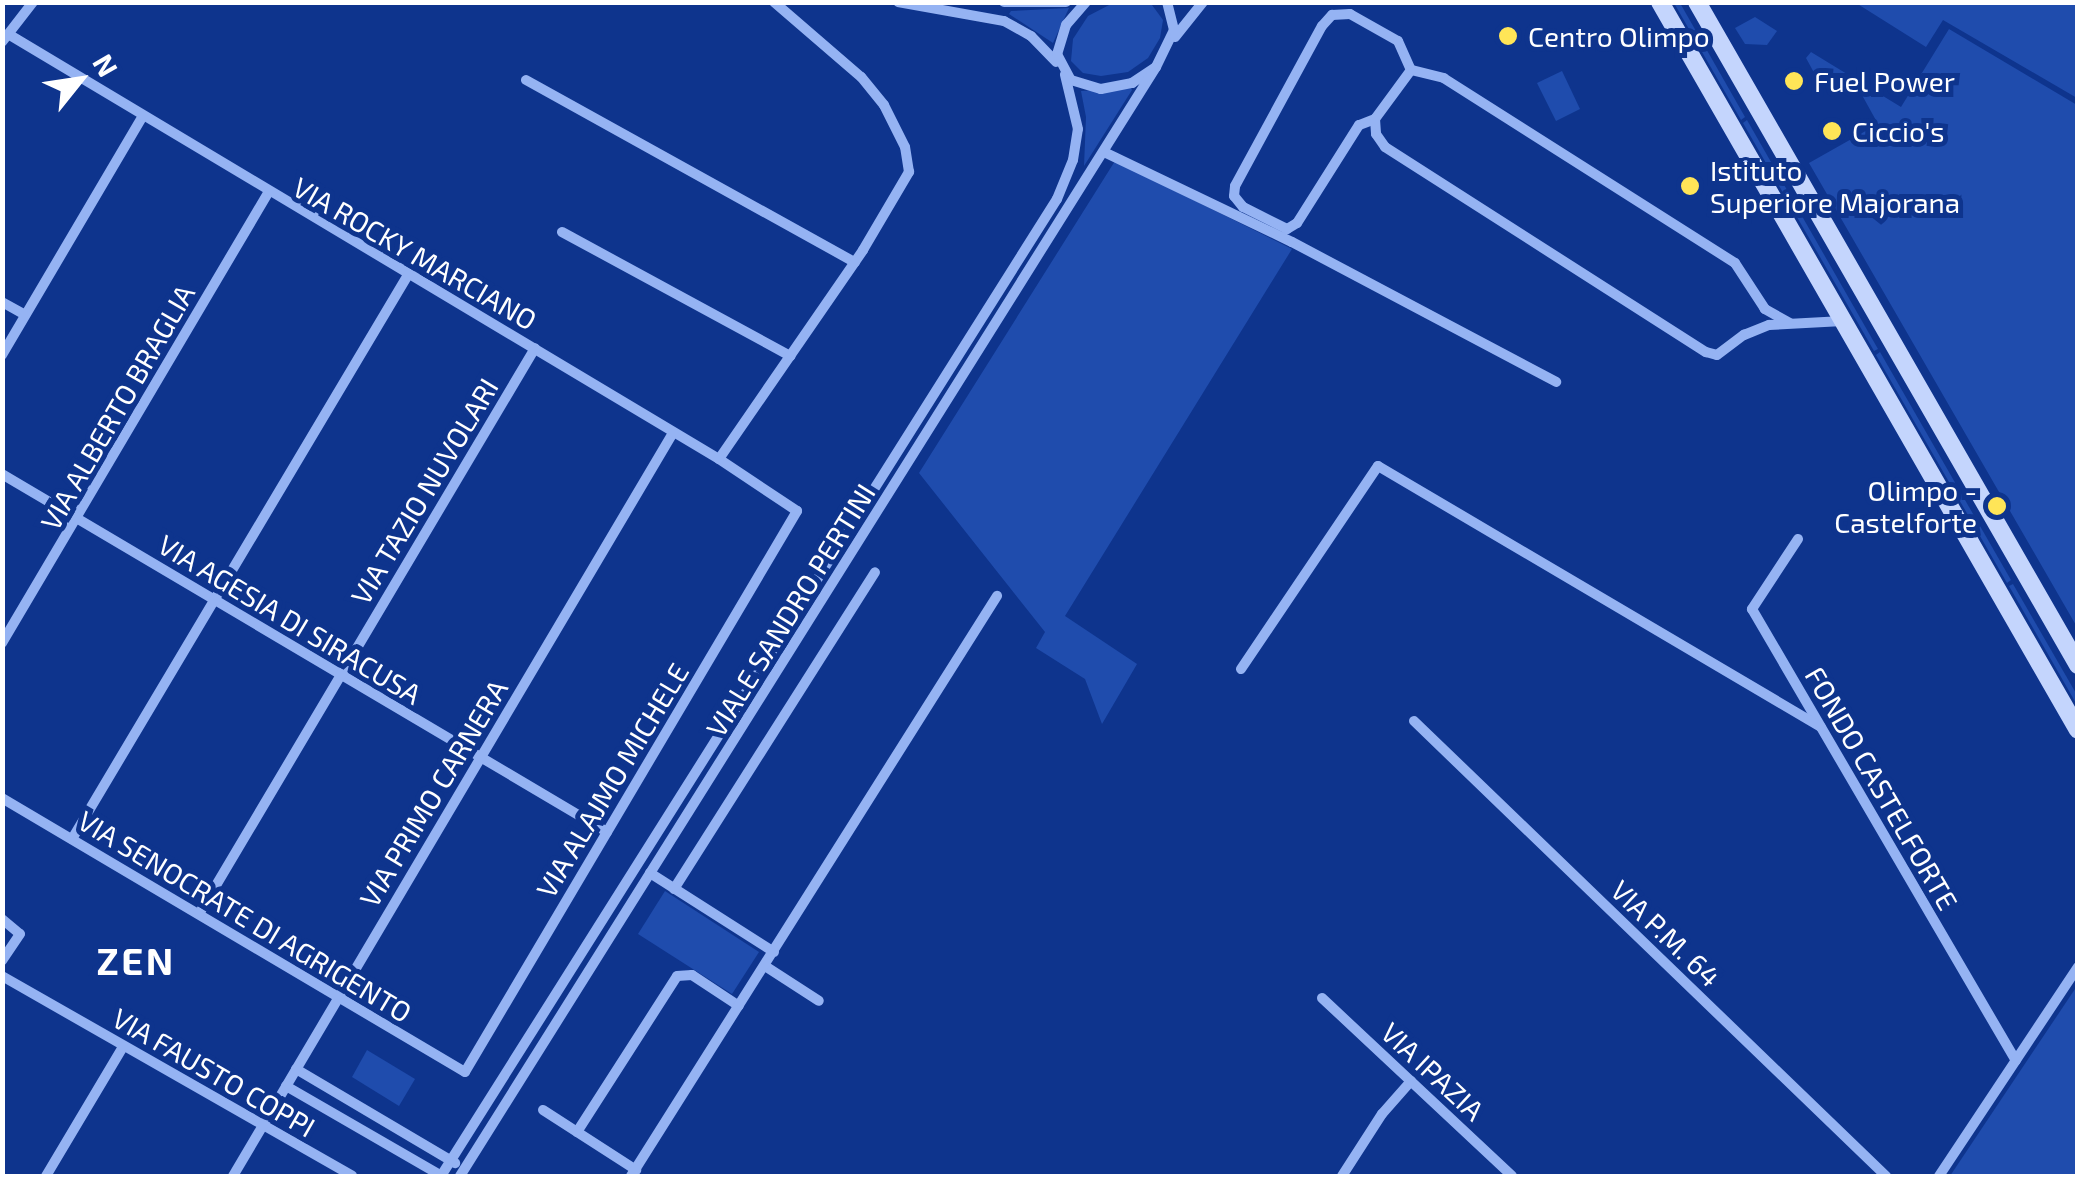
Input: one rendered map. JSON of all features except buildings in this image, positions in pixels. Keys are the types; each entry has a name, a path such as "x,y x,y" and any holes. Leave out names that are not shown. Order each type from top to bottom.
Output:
{"street":[{"path":"5,38 33,2"},
{"path":"720,459 855,262 909,172 905,148 884,104 861,76 774,2"},
{"path":"898,2 1004,21 1031,36 1062,70 1090,88 1116,88 1156,67"},
{"path":"1004,2 1066,2"},
{"path":"1062,70 1061,36 1086,2"},
{"path":"1166,2 1174,21 1172,42"},
{"name":"VIALE SANDRO PERTINI","path":"462,1173 1156,67 1203,2"},
{"path":"1660,2 2078,730"},
{"path":"1697,2 2078,664"},
{"path":"1332,15 1362,18 1398,41 1411,70 1375,120 1359,125 1296,224 1287,229 1243,206 1234,196 1322,26 1332,15"},
{"name":"VIA ROCKY MARCIANO","path":"5,38 720,459 798,512"},
{"name":"VIALE SANDRO PERTINI","path":"442,1176 1057,199 1073,160 1078,129 1062,70"},
{"path":"1411,70 1444,78 1735,264 1765,309 1790,324"},
{"path":"526,80 855,262"},
{"path":"2,355 142,116"},
{"path":"1375,120 1376,134 1385,147 1706,352 1718,355 1744,335 1769,325 1842,321"},
{"path":"1104,152 1292,242 1556,382"},
{"name":"VIA ALBERTO BRAGLIA","path":"2,643 268,193"},
{"path":"562,232 790,356"},
{"path":"72,839 408,274"},
{"path":"2,302 25,315"},
{"name":"VIA TAZIO NUVOLARI","path":"199,914 534,348"},
{"name":"VIA PRIMO CARNERA","path":"233,1176 672,433"},
{"path":"1241,668 1378,466 1821,727"},
{"name":"VIA AGESIA DI SIRACUSA","path":"2,474 607,832"},
{"name":"VIA ALAJMO MICHELE","path":"465,1072 798,512"},
{"name":"FONDO CASTELFORTE","path":"1798,539 1752,608 2016,1062"},
{"path":"674,889 875,572"},
{"path":"543,1110 634,1173 997,596"},
{"name":"VIA P.M. 64","path":"1414,722 1886,1176"},
{"name":"VIA SENOCRATE DI AGRIGENTO","path":"2,798 465,1072"},
{"path":"650,874 774,952"},
{"path":"2,919 20,934 4,953"},
{"path":"765,966 820,1001"},
{"path":"1938,1176 2078,967"},
{"path":"576,1132 676,976 692,975 739,1006"},
{"name":"VIA FAUSTO COPPI","path":"2,976 352,1176"},
{"name":"VIA IPAZIA","path":"1322,998 1512,1176"},
{"path":"46,1176 122,1047"},
{"path":"296,1070 451,1161 462,1173"},
{"path":"1342,1176 1382,1114 1411,1081"},
{"path":"286,1086 442,1176"}],"shaded area":[{"path":"1113,3 1152,5 1163,20 1160,38 1148,58 1128,72 1101,76 1083,73 1071,61 1073,39 1088,16"},
{"path":"1674,3 1680,3 1745,117 1741,120"},
{"path":"1856,3 2077,3 2077,98 1943,20 1926,47"},
{"path":"1069,8 1053,43 1009,14 1011,11"},
{"path":"1755,17 1777,31 1767,45 1745,44 1735,28"},
{"path":"1949,29 2077,105 2077,627 1809,163 1878,124 1852,77 1901,107"},
{"path":"1811,52 1852,77 1839,84 1831,73 1818,80 1806,58"},
{"path":"1562,71 1580,109 1556,121 1537,83"},
{"path":"1131,88 1084,166 1086,117 1081,91"},
{"path":"1747,120 1878,349 1874,351 1743,123"},
{"path":"1115,161 1292,249 1065,616 1137,664 1102,724 1085,679 1036,648 1045,632 919,473"},
{"path":"1880,352 2011,580 2007,583 1876,355"},
{"path":"2013,584 2077,695 2077,705 2009,586"},
{"path":"665,891 759,952 732,994 638,934"},
{"path":"2077,986 2077,1176 1950,1176"},
{"path":"367,1050 415,1079 399,1106 352,1077"}],"place":[{"name":"Centro Olimpo","path":"1508,36"},
{"name":"Fuel Power","path":"1794,81"},
{"name":"Ciccio's","path":"1832,131"},
{"name":"Istituto Superiore Majorana","path":"1690,186"},
{"name":"Olimpo - Castelforte","path":"1997,506"}],"district":[{"name":"ZEN","path":"136,961"}]}
